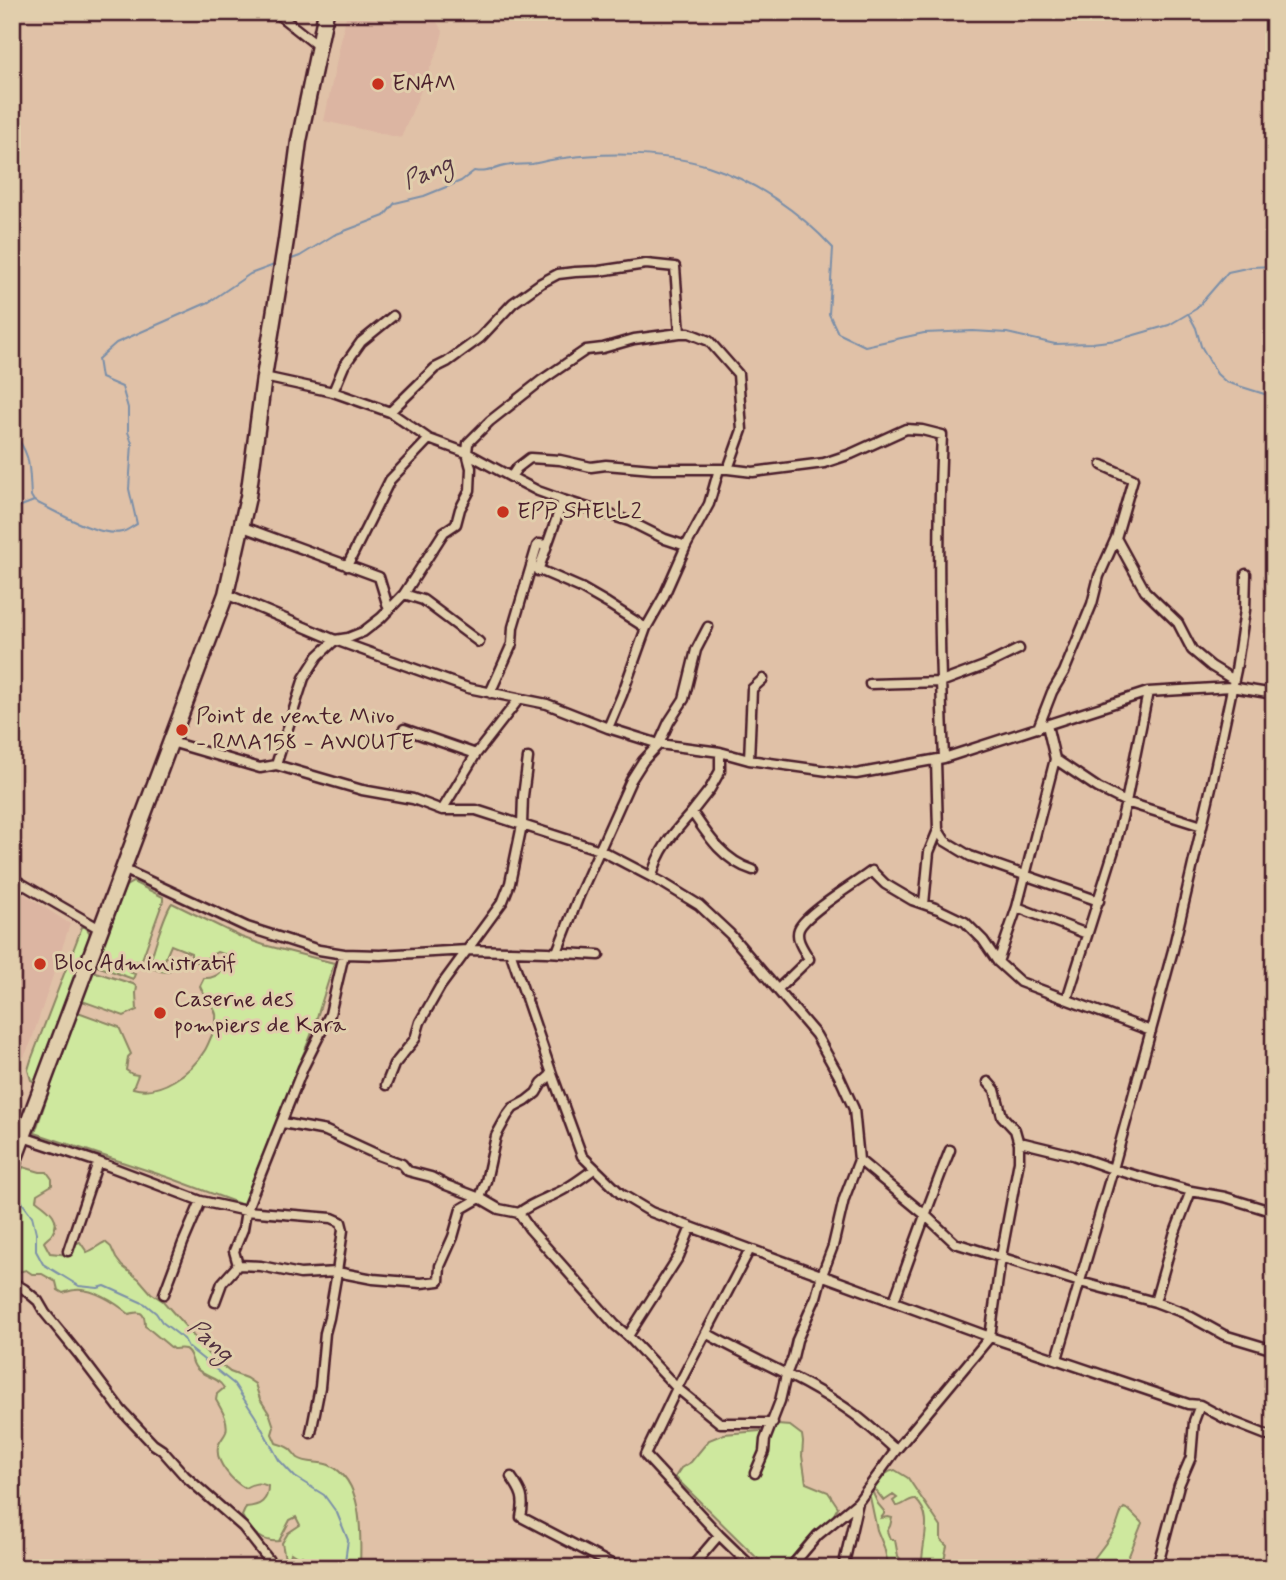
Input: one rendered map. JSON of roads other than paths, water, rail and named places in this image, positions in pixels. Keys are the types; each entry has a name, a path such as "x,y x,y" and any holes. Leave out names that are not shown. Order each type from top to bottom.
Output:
{"highway":[{"path":"12,1166 226,594 243,527 299,141 326,12"}],"street":[{"path":"275,12 318,46"},
{"path":"390,412 435,368 480,338 513,303 558,274 646,264 674,267 680,333"},
{"path":"333,392 344,366 361,342 393,316"},
{"path":"276,765 304,678 318,656 335,640 363,632 389,610 404,594 444,532 456,524 470,490 468,443 489,421 586,349 603,348 634,339 689,333 709,341 738,374 742,430 709,504 646,628 608,728"},
{"path":"264,377 333,392 390,412 429,439 467,453 538,491 629,521 686,546"},
{"path":"511,477 517,468 530,458 560,460 591,467 606,465 753,471 824,463 906,429 942,435 939,504 941,682 938,830 929,852 924,904"},
{"path":"347,566 390,480 429,439"},
{"path":"1038,728 1092,604 1133,480 1102,465"},
{"path":"490,693 512,644 513,626 535,569 537,546 547,545 563,500"},
{"path":"243,527 379,577 389,610"},
{"path":"1116,538 1145,591 1178,623 1192,650 1232,684"},
{"path":"535,569 581,588 646,628"},
{"path":"1057,1359 1173,950 1227,716 1245,610 1246,575"},
{"path":"226,594 335,640 468,688 547,704 659,744 720,752 748,760 856,774 940,759 1148,692 1232,684 1274,694"},
{"path":"404,594 424,600 479,642"},
{"path":"557,952 579,895 631,780 643,761 659,744 684,699 696,650 708,627"},
{"path":"870,684 941,682 1019,649"},
{"path":"748,760 752,689 763,679"},
{"path":"1067,999 1099,901 1126,802 1148,692"},
{"path":"442,810 476,754 519,699"},
{"path":"998,962 1017,907 1055,759 1047,725"},
{"path":"404,729 476,754"},
{"path":"170,742 260,768 276,765 362,790 413,799 442,810 476,810 600,850 699,905 730,934 816,1035 854,1108 859,1160 844,1199 833,1246 816,1297 797,1340 773,1423 765,1440 764,1452 755,1473"},
{"path":"652,877 660,853 710,789 720,771 720,752"},
{"path":"386,1085 394,1065 415,1039 420,1022 440,987 503,901 510,883 522,825 528,758"},
{"path":"1055,759 1098,788 1126,802 1202,827"},
{"path":"692,811 726,856 753,870"},
{"path":"938,830 946,841 970,856 1099,901"},
{"path":"123,869 247,927 318,950 380,955 468,950 599,955"},
{"path":"778,989 809,959 799,940 799,930 810,916 872,871 885,884 912,900 965,922 983,940 998,962 1020,982 1151,1031"},
{"path":"12,878 100,929"},
{"path":"1017,907 1087,934"},
{"path":"510,951 582,1156 621,1194 651,1212 691,1227 990,1337 1188,1404 1200,1405 1228,1420 1274,1438"},
{"path":"239,1265 234,1251 246,1211 303,1068 330,1014 344,954"},
{"path":"215,1302 222,1283 239,1265 261,1266 300,1274 337,1272 373,1279 421,1283 439,1281 440,1266 453,1237 461,1209 480,1199 496,1136 513,1108 536,1093 552,1074"},
{"path":"790,1568 818,1535 858,1502 896,1450 990,1337 1001,1257 1019,1161 1015,1130 1002,1116 995,1090 988,1082"},
{"path":"283,1123 326,1131 402,1164 408,1171 431,1177 499,1209 519,1213 583,1290 677,1388 720,1423 773,1423"},
{"path":"23,1137 201,1201 246,1211 341,1222 343,1230 311,1433"},
{"path":"1018,1144 1024,1143 1073,1155 1113,1169 1274,1212"},
{"path":"894,1301 924,1214 950,1150"},
{"path":"859,1160 955,1242 1080,1282 1155,1302 1184,1313 1224,1335 1274,1350"},
{"path":"68,1251 98,1162"},
{"path":"519,1213 529,1205 557,1194 594,1169"},
{"path":"1155,1302 1174,1235 1191,1191"},
{"path":"164,1294 201,1201"},
{"path":"628,1336 679,1256 691,1227"},
{"path":"750,1249 645,1455 753,1568"},
{"path":"12,1282 38,1301 121,1410 185,1476 243,1527 275,1568"},
{"path":"706,1333 820,1392 856,1415 896,1450"},
{"path":"1157,1568 1179,1485 1191,1457 1194,1421 1200,1405"},
{"path":"511,1478 524,1503 521,1517 619,1568"},
{"path":"843,1568 858,1502"},
{"path":"691,1568 719,1535"}],"waterway":[{"name":"Pang","path":"289,260 334,235 384,216 395,203 424,196 461,181 474,171 560,158 617,154 674,158 708,166 760,189 791,210 833,248 829,314 838,333 865,346 924,333 973,331 1007,333 1055,344 1117,340 1169,325 1196,309 1228,272 1274,266"},
{"name":"Pang","path":"12,512 34,501 102,531 122,532 137,524 129,489 132,443 128,432 128,408 122,387 101,378 98,359 116,343 209,302 250,274 277,264"},
{"path":"1189,315 1201,346 1217,374 1226,382 1274,397"},
{"path":"12,432 26,455 34,501"},
{"name":"Pang","path":"12,1184 32,1216 36,1251 43,1264 79,1286 105,1286 145,1304 184,1339 188,1347 234,1384 279,1460 295,1477 324,1495 337,1513 348,1540 344,1568"}],"place":[{"name":"ENAM","path":"378,84"},
{"name":"EPP SHELL2","path":"503,512"},
{"name":"Point de vente Mivo - RMA158 - AWOUTE","path":"182,730"},
{"name":"Bloc Administratif","path":"40,964"},
{"name":"Caserne des pompiers de Kara","path":"160,1013"}]}
